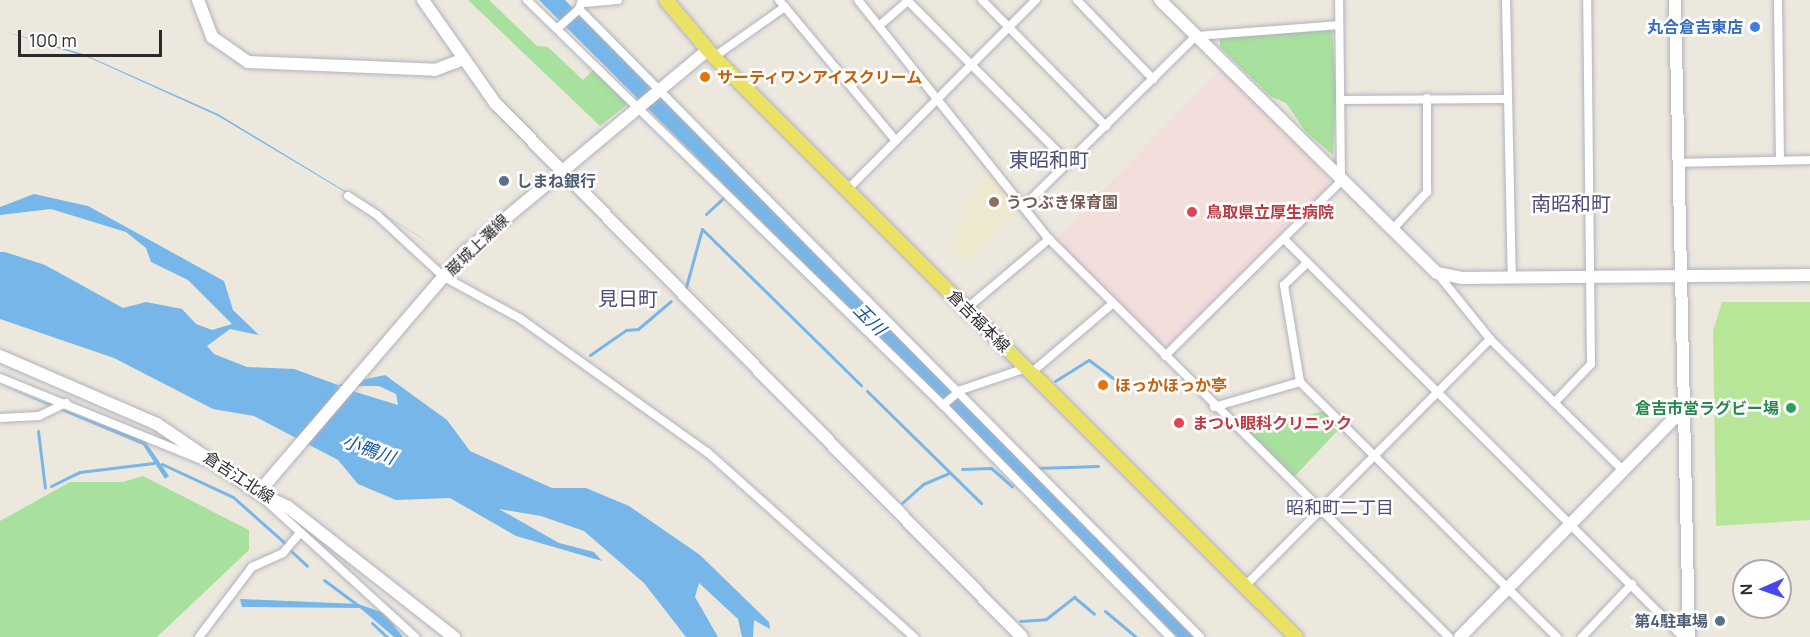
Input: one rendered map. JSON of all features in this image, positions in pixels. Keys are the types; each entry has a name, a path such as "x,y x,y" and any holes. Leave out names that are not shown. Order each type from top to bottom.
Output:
{"main road":[{"name":"倉吉福本線","path":"666,0 711,53 1296,637"}],"street":[{"path":"198,0 212,37 248,62 435,70 463,59"},
{"path":"423,0 495,103 1022,637"},
{"path":"527,0 559,27 640,105 943,405 1170,637"},
{"path":"559,27 581,4 618,0"},
{"path":"858,0 1049,239 1111,305 1449,637"},
{"path":"982,0 1106,126"},
{"path":"847,190 1036,0"},
{"path":"1077,0 1153,79"},
{"path":"1160,0 1341,181 1437,273 1490,339 1556,401 1623,470"},
{"path":"1165,356 1341,181 1339,0"},
{"path":"1506,0 1512,276"},
{"path":"1556,401 1591,364 1592,276 1587,0"},
{"path":"1675,0 1681,274 1681,411 1688,419 1689,637"},
{"path":"1778,0 1780,160"},
{"path":"879,26 908,1 1068,162"},
{"path":"581,4 658,90 961,390 1200,637"},
{"path":"711,53 782,4 896,141"},
{"path":"1023,207 1196,36 1339,25"},
{"name":"巌城上灘線","path":"258,493 441,280 560,171 658,90 711,53"},
{"path":"1392,230 1427,192 1427,98"},
{"path":"1340,100 1508,99"},
{"path":"1677,163 1810,160"},
{"path":"348,196 377,215 441,280 521,319 707,452 914,637"},
{"path":"966,309 1049,239"},
{"path":"1284,239 1683,637"},
{"path":"1307,263 1284,285 1300,382 1377,455 1557,637"},
{"path":"1437,273 1512,276 1810,275"},
{"path":"943,405 961,390 1028,371 1111,305"},
{"path":"1245,586 1438,395 1490,339"},
{"name":"倉吉江北線","path":"0,356 158,424 215,460 258,493 288,507 454,637"},
{"path":"0,378 209,463 215,460"},
{"path":"1214,407 1300,382"},
{"path":"0,418 39,416 66,403"},
{"path":"1460,637 1681,411"},
{"path":"258,493 299,534 415,637"},
{"path":"199,637 256,562 283,553 299,534"},
{"path":"1582,637 1632,584"}],"shaded area":[{"name":"鳥取県立厚生病院","path":"1221,69 1327,175 1329,185 1184,330 1170,342 1155,342 1056,239"},
{"path":"990,169 1020,208 965,263 950,249 972,194"}],"green space":[{"path":"468,0 489,0 537,46 548,47 583,80 596,67 629,103 600,126"},
{"path":"1332,29 1336,95 1333,155 1305,131 1286,103 1270,96 1220,47 1220,36"},
{"path":"1722,302 1810,302 1810,520 1716,526 1713,331"},
{"path":"1325,411 1340,428 1294,477 1247,431"},
{"path":"143,476 249,530 249,550 157,637 0,637 0,521 70,482 123,482"}],"water":[{"name":"玉川","path":"539,0 565,0 1195,637 1177,637"},
{"path":"0,30 83,54 218,114 447,253 218,116 90,58"},
{"name":"小鴨川","path":"34,194 88,206 224,281 233,310 259,335 230,329 207,346 214,354 247,367 294,369 338,385 385,375 447,420 470,451 552,488 586,488 629,506 700,555 769,622 770,629 754,620 753,637 742,637 738,619 699,583 695,597 718,637 686,637 644,583 584,531 541,516 499,509 559,543 594,552 602,561 516,536 450,498 396,500 358,484 338,460 254,416 213,409 114,358 0,319 0,252 5,252 45,265 123,308 146,302 182,309 196,324 212,330 232,324 188,280 151,262 146,248 126,232 51,209 0,215 0,207","holes":["336,386 379,386 396,394 398,405"]},
{"path":"0,385 145,441 169,476 165,479 143,445"},
{"path":"240,599 358,604 384,613 403,637 394,637 360,608 242,607"}],"waterway":[{"path":"706,214 723,198"},
{"path":"686,287 702,229 861,385"},
{"path":"590,355 626,330 638,329 671,301"},
{"path":"1055,381 1089,360 1117,381"},
{"path":"867,391 981,503"},
{"path":"38,431 45,488"},
{"path":"51,486 80,472 153,463"},
{"path":"162,464 233,497 286,544"},
{"path":"1037,468 1098,466"},
{"path":"962,469 991,468 1012,486"},
{"path":"902,503 923,484 949,473"},
{"path":"290,550 307,566"},
{"path":"324,580 359,606"},
{"path":"1020,621 1046,619 1074,597 1094,614"},
{"path":"1105,611 1136,637"},
{"path":"372,623 387,637"}],"place":[{"name":"丸合倉吉東店","path":"1755,27"},
{"name":"サーティワンアイスクリーム","path":"705,77"},
{"name":"しまね銀行","path":"504,181"},
{"name":"うつぶき保育園","path":"994,202"},
{"name":"鳥取県立厚生病院","path":"1192,212"},
{"name":"ほっかほっか亭","path":"1103,385"},
{"name":"倉吉市営ラグビー場","path":"1791,408"},
{"name":"まつい眼科クリニック","path":"1179,423"},
{"name":"第4駐車場","path":"1720,621"}],"district":[{"name":"東昭和町","path":"1049,159"},
{"name":"南昭和町","path":"1571,203"},
{"name":"見日町","path":"628,298"},
{"name":"昭和町二丁目","path":"1340,507"}]}
